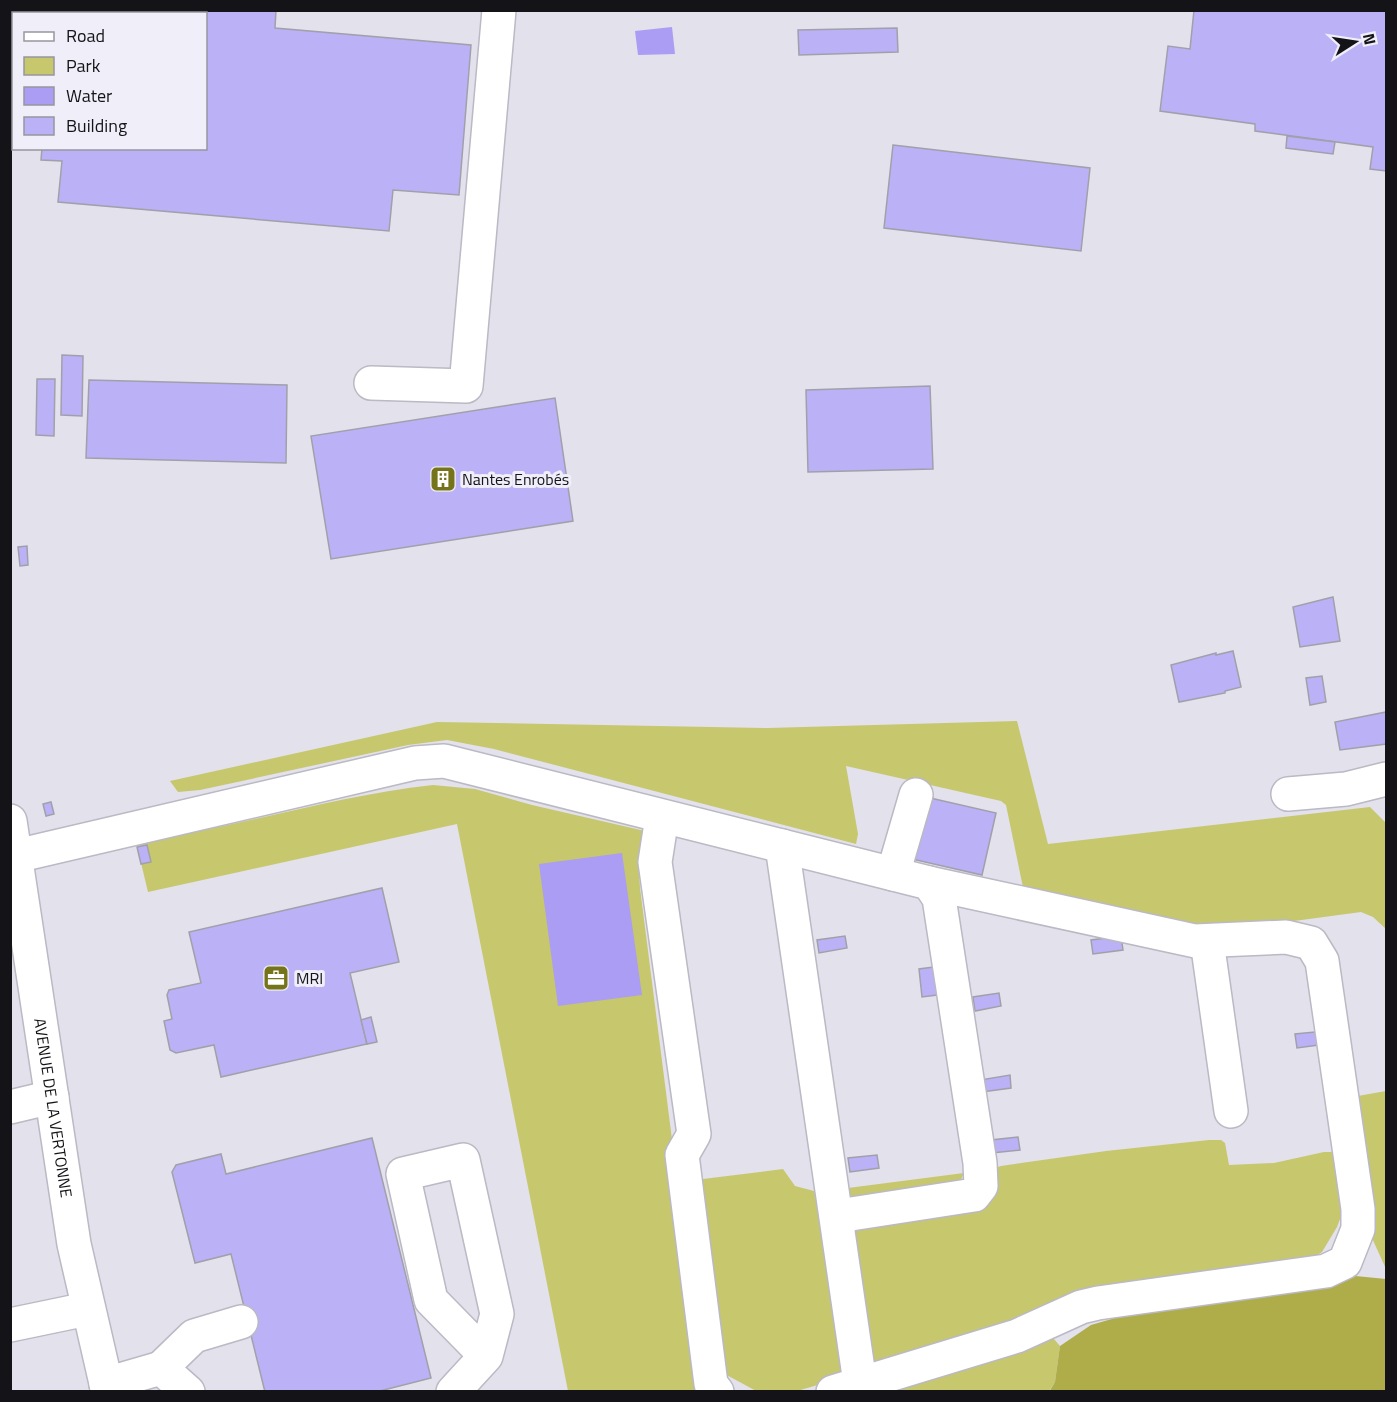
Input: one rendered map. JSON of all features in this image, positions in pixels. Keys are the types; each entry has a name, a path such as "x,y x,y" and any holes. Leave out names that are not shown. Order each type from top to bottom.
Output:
{"street":[{"path":"371,383 466,386 499,10"},
{"path":"16,856 415,763 444,761 662,817 782,846 893,873 929,883 1195,941 1286,937 1311,942 1322,961 1358,1209 1358,1230 1345,1262 1326,1271 1089,1305 1017,1336 847,1388 838,1219 782,846"},
{"path":"1288,794 1346,789 1386,779"},
{"path":"893,873 916,795"},
{"path":"662,817 655,862 694,1134 682,1155 711,1384 717,1392"},
{"name":"AVENUE DE LA VERTONNE","path":"10,821 87,1309 107,1388"},
{"path":"838,1219 851,1214 974,1195 981,1186 980,1163 939,898 929,883"},
{"path":"1207,941 1230,1111"},
{"path":"10,1107 52,1098"},
{"path":"453,1392 486,1356 497,1314 463,1160 402,1174 431,1300 486,1356"},
{"path":"10,1325 87,1309"},
{"path":"107,1388 161,1368 194,1336 241,1322"},
{"path":"161,1368 188,1392"}],"green space":[{"path":"1017,721 1048,844 1370,807 1386,823 1386,929 1373,917 1361,912 1220,931 1025,897 1006,805 1001,801 846,766 858,834 856,844 494,749 447,740 408,745 200,790 178,792 170,781 437,722 768,728"},
{"path":"433,785 475,789 532,805 645,831 638,858 640,888 704,1391 568,1391 457,824 148,892 136,842 211,829 358,797"},
{"path":"1386,1091 1386,1269 1372,1238 1352,1097"},
{"path":"1221,1140 1225,1143 1229,1165 1274,1163 1324,1152 1334,1152 1346,1203 1337,1227 1322,1252 1301,1265 867,1370 849,1251 856,1221 987,1202 994,1198 992,1169 1001,1166 1106,1151"},
{"path":"783,1169 795,1186 814,1191 826,1234 845,1377 797,1391 758,1392 723,1373 695,1180"},
{"path":"964,1173 958,1186 849,1202 848,1188"},
{"path":"1047,1331 1060,1346 1055,1382 1049,1391 858,1392"}],"shaded area":[{"path":"1345,1275 1386,1279 1386,1391 1049,1392 1055,1382 1060,1346 1091,1325 1122,1316"}],"water":[{"path":"672,27 675,54 638,55 635,31"},
{"path":"622,853 642,995 558,1006 539,864"}],"building":[{"path":"54,10 276,10 275,28 471,45 459,195 393,190 389,231 58,202 62,161 41,160 42,150 207,150 207,12 54,12"},
{"path":"1194,10 1386,10 1386,171 1370,169 1373,147 1255,131 1255,124 1160,111 1168,46 1190,49"},
{"path":"897,28 898,52 799,55 798,30"},
{"path":"1287,136 1335,142 1333,154 1286,148"},
{"path":"893,145 1090,168 1081,251 884,228"},
{"path":"62,355 83,356 82,416 61,415"},
{"path":"37,379 55,379 54,436 36,435"},
{"path":"89,380 287,385 286,463 86,458"},
{"path":"930,386 933,469 808,472 806,390"},
{"name":"Nantes Enrobés","path":"555,398 573,521 331,559 311,436"},
{"path":"27,546 28,565 20,566 18,547"},
{"path":"1333,597 1340,641 1300,647 1293,607"},
{"path":"1233,651 1241,687 1225,691 1225,693 1179,702 1171,665"},
{"path":"1322,676 1326,702 1310,705 1306,678"},
{"path":"1386,712 1386,744 1340,750 1335,722"},
{"path":"926,797 996,813 982,875 912,859"},
{"path":"51,802 54,814 46,816 43,804"},
{"path":"147,845 151,862 141,864 137,847"},
{"name":"MRI","path":"382,888 399,962 350,973 367,1044 221,1077 214,1045 176,1053 170,1050 164,1021 172,1019 167,995 169,990 201,983 189,932"},
{"path":"845,936 847,948 819,953 817,940"},
{"path":"1121,936 1123,950 1093,954 1091,940"},
{"path":"941,966 945,994 922,997 919,969"},
{"path":"999,993 1001,1006 975,1011 973,997"},
{"path":"371,1017 377,1042 367,1044 361,1020"},
{"path":"1325,1031 1326,1044 1297,1048 1295,1034"},
{"path":"1010,1075 1011,1088 982,1092 980,1080"},
{"path":"1018,1137 1020,1150 992,1153 991,1140"},
{"path":"372,1138 431,1378 376,1392 265,1392 231,1254 195,1263 172,1172 176,1165 221,1154 226,1174"},
{"path":"877,1155 879,1168 850,1172 848,1158"}],"place":[{"name":"Nantes Enrobés","path":"443,479"},
{"name":"MRI","path":"276,978"}]}
